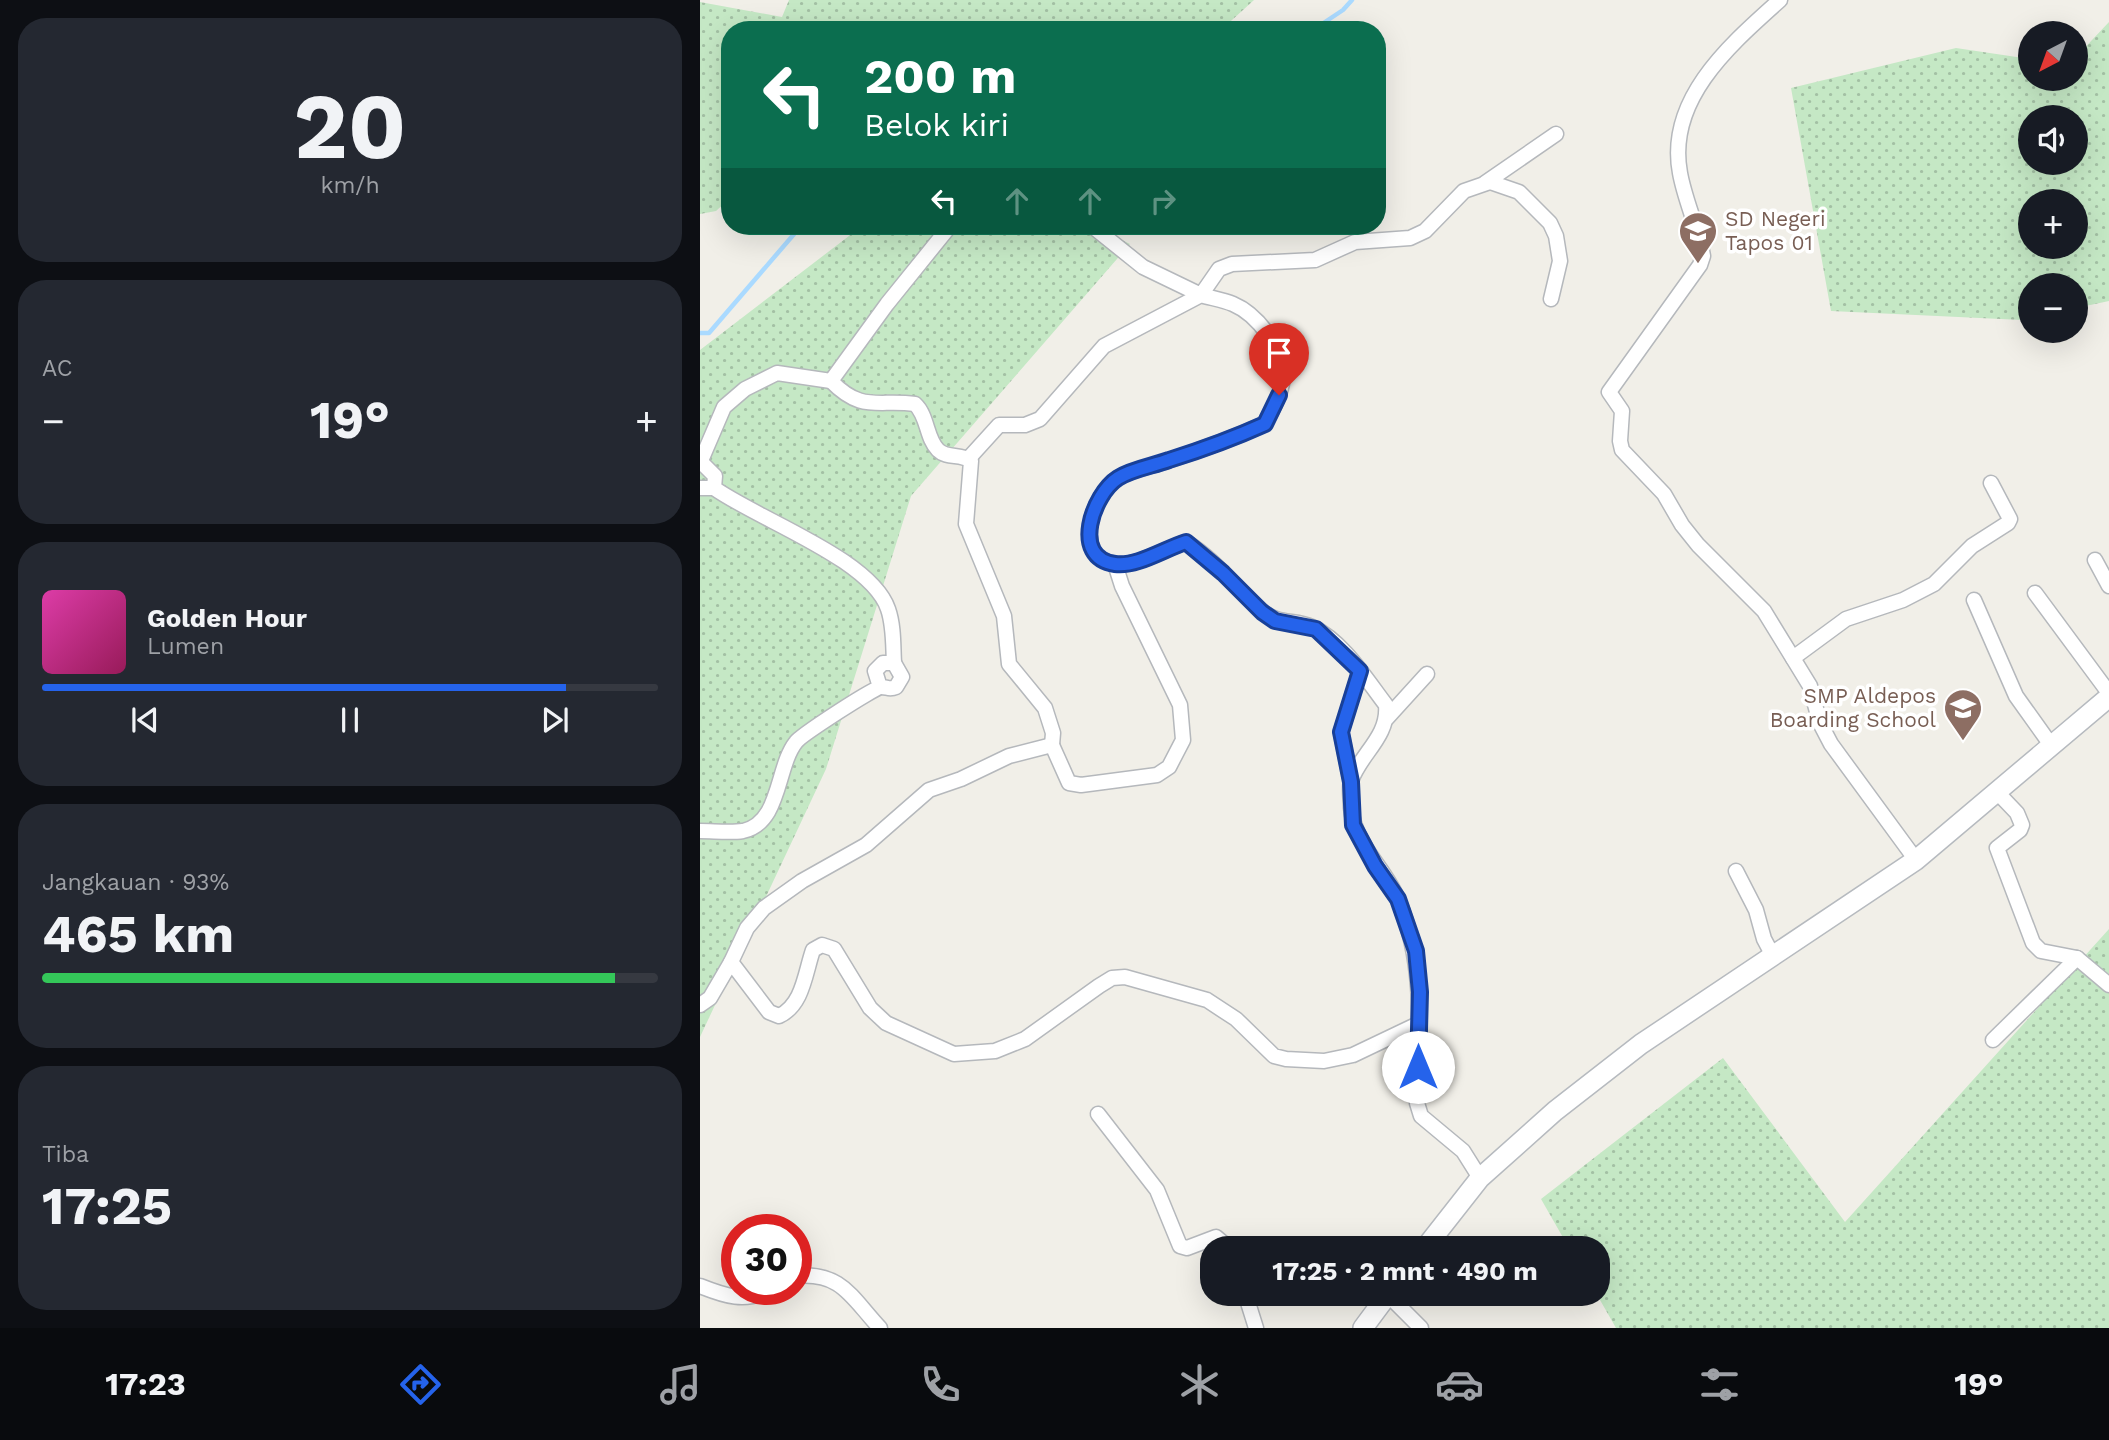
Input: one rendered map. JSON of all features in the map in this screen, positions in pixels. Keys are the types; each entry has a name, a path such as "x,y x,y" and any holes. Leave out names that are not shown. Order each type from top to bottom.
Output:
{"street":[{"path":"1780,0 1716,61 1689,105 1681,125 1677,148 1679,172 1701,247 1700,265 1609,392 1622,411 1622,450 1664,494 1682,525 1698,545 1764,611 1810,686 1820,723 1831,744 1916,860"},
{"path":"969,458 997,426 1025,425 1048,413 1104,346 1201,295 1219,269 1232,264 1315,260 1356,242 1410,238 1425,231 1464,191 1485,183 1556,134"},
{"path":"1485,183 1500,184 1519,192 1550,223 1556,236 1560,261 1551,299"},
{"path":"831,381 895,293 943,235"},
{"path":"1103,235 1143,268 1201,295 1234,304 1255,319 1273,343 1284,376 1279,395 1265,424 1119,477 1094,509 1088,526 1090,539 1099,556 1115,564 1133,564 1186,542 1275,621 1316,629 1360,671 1386,705 1387,718"},
{"path":"700,831 741,831 752,828 774,801 786,758 796,743 808,731 880,687 874,677 878,666 894,663 888,609 874,585 848,563 707,488 715,476 700,463 724,407 745,389 777,373 831,381 851,397 865,402 915,404 921,409 937,449 946,455 969,458"},
{"path":"969,458 972,465 966,524 1004,616 1008,632 1006,651 1009,664 1045,708 1053,733 1052,745 1069,783 1081,785 1157,775 1169,767 1183,740 1180,705 1122,586 1115,564"},
{"path":"1793,658 1846,619 1903,600 1934,584 1972,546 2008,523 2010,519 1991,483"},
{"path":"2095,560 2109,586"},
{"path":"1434,1236 1480,1178 1555,1111 1641,1044 1916,860 2109,695 2035,593"},
{"path":"1974,600 2016,696 2050,745"},
{"path":"1360,671 1341,732 1351,782 1353,825 1375,866 1398,899 1416,951 1420,992 1417,1103 1421,1116 1463,1151 1480,1178"},
{"path":"1351,782 1387,718 1427,674"},
{"path":"700,1004 710,998 747,928 764,908 802,881 866,845 929,790 961,779 1009,756 1052,745"},
{"path":"1996,791 2017,813 2022,825 2020,830 1997,848 2033,943 2041,951 2077,958 2109,985"},
{"path":"1736,871 1756,909 1764,939 1772,954"},
{"path":"731,962 769,1012 779,1016 797,1003 813,950 822,945 829,946 834,949 870,1009 886,1023 954,1054 995,1051 1025,1039 1099,986 1112,978 1125,977 1207,1000 1236,1019 1275,1056 1286,1059 1324,1061 1353,1055 1418,1024"},
{"path":"1993,1040 2077,958"},
{"path":"1098,1114 1157,1190 1180,1246 1187,1248 1200,1243"},
{"path":"812,1275 833,1279 880,1328"},
{"path":"700,1286 721,1294"},
{"path":"1249,1306 1256,1328"},
{"path":"1363,1328 1380,1306"},
{"path":"1400,1306 1420,1328"}],"green space":[{"path":"789,0 1254,0 1231,21 721,21 721,206 716,211 700,214 700,2 782,17"},
{"path":"2109,22 2109,301 2088,305 2088,273 2018,273 2018,320 1831,311 1791,88 1956,48 2018,57 2018,91 2088,91 2088,44"},
{"path":"850,235 1112,235 1130,244 911,496 826,769 700,1037 700,350"},
{"path":"2109,929 2109,1328 1616,1328 1603,1306 1610,1306 1610,1236 1562,1236 1541,1199 1723,1058 1845,1222"}],"waterway":[{"path":"1326,21 1352,0"},
{"path":"700,333 709,333 793,235"}],"place":[{"name":"SD Negeri Tapos 01","path":"1698,265"},
{"name":"SMP Aldepos Boarding School","path":"1963,742"}],"route":[{"path":"1279,395 1265,424 1119,477 1094,509 1088,526 1090,539 1099,556 1106,562 1115,564 1133,564 1156,552 1186,542 1223,573 1262,612 1275,621 1307,625 1316,629 1334,643 1360,671 1341,732 1351,782 1353,825 1375,866 1398,899 1416,951 1420,992 1418,1067"}]}
